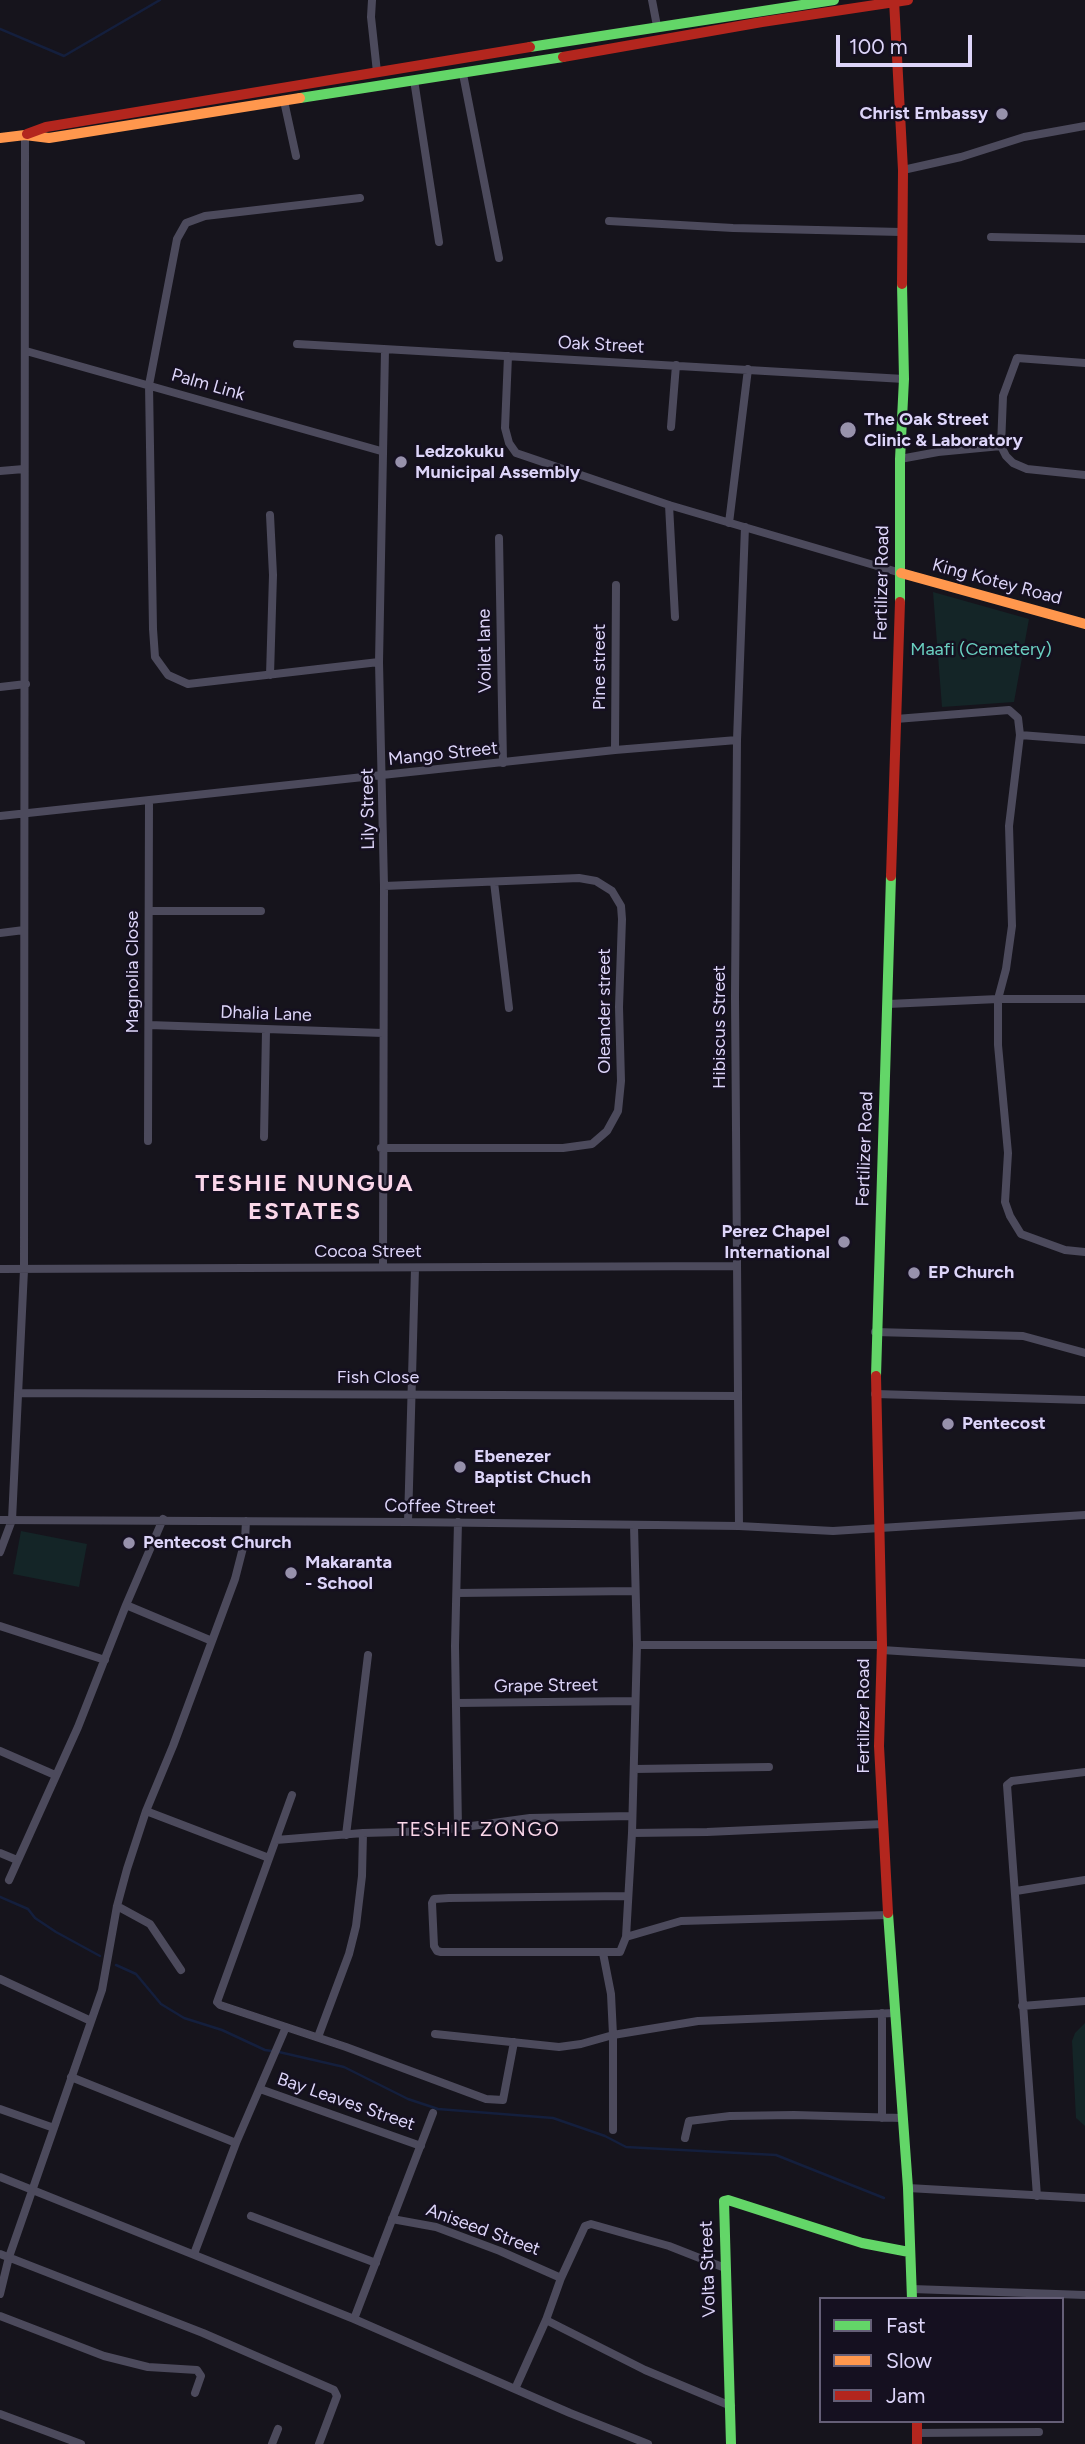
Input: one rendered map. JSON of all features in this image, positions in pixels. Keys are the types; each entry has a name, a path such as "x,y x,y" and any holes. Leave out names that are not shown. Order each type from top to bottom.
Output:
{"street":[{"path":"372,0 371,17 377,72"},
{"path":"652,0 657,26"},
{"path":"25,135 46,127 657,26 834,0"},
{"path":"0,138 25,135 49,138 463,74 762,22 908,0"},
{"name":"Fertilizer Road","path":"894,1 903,170 901,232 904,379 900,459 901,573 875,1394 880,1528 879,1746 908,2188 912,2294"},
{"path":"463,74 499,258"},
{"path":"414,80 439,242"},
{"path":"284,101 296,156"},
{"path":"903,170 961,157 1024,138 1085,126"},
{"path":"0,1552 12,1520 24,1270 25,135"},
{"path":"360,198 205,216 186,223 177,239 149,384 152,593 155,657 168,675 188,684 379,662"},
{"path":"609,221 733,228 901,232"},
{"path":"991,237 1085,239"},
{"name":"Oak Street","path":"298,344 904,379"},
{"name":"Lily Street","path":"383,1267 384,886 379,662 384,350"},
{"name":"Palm Link","path":"26,351 381,451"},
{"path":"508,356 505,428 509,443 516,453 669,505 901,573"},
{"path":"1085,363 1017,358 1003,396 1001,446 1013,463 1027,469 1085,475"},
{"path":"671,427 676,365"},
{"path":"729,523 748,369"},
{"path":"900,459 1001,446"},
{"path":"0,471 24,469"},
{"path":"669,505 675,617"},
{"path":"270,515 273,583 270,675"},
{"name":"Hibiscus Street","path":"739,1526 736,1266 737,740 745,527"},
{"name":"Voilet lane","path":"499,538 503,763"},
{"name":"King Kotey Road","path":"901,573 1085,624"},
{"name":"Pine street","path":"615,750 616,584"},
{"path":"0,687 26,684"},
{"path":"896,719 1009,710 1018,718 1020,736 1009,826 1012,926 1006,969 998,999 998,1045 1009,1153 1005,1202 1021,1234 1065,1250 1085,1252"},
{"path":"1020,736 1085,740"},
{"name":"Mango Street","path":"0,816 615,750 737,740"},
{"name":"Magnolia Close","path":"148,1141 149,802"},
{"name":"Oleander street","path":"382,1148 563,1148 592,1144 607,1131 618,1111 621,1081 621,906 612,891 596,881 579,878 384,886"},
{"path":"494,882 509,1008"},
{"path":"149,911 261,911"},
{"path":"0,933 24,930"},
{"path":"888,1004 998,999 1085,999"},
{"name":"Dhalia Lane","path":"149,1025 383,1033"},
{"path":"264,1137 267,1031"},
{"name":"Cocoa Street","path":"0,1269 736,1266"},
{"path":"408,1521 415,1268"},
{"path":"875,1332 1023,1336 1085,1353"},
{"name":"Fish Close","path":"18,1394 738,1396"},
{"path":"875,1394 1085,1399"},
{"name":"Coffee Street","path":"0,1520 408,1521 739,1526 833,1531 1085,1515"},
{"path":"9,1880 78,1727 163,1520"},
{"path":"0,2294 4,2256 54,2128 104,1982 117,1906 146,1811 212,1641 241,1556 246,1521"},
{"path":"458,1522 455,1646 458,1828"},
{"path":"627,1896 434,1899 434,1946 437,1951 620,1952 626,1937 632,1833 636,1645 634,1525"},
{"path":"457,1593 635,1591"},
{"path":"126,1605 212,1641"},
{"path":"0,1626 105,1660"},
{"path":"636,1645 881,1647 1085,1663"},
{"path":"346,1835 368,1656"},
{"name":"Grape Street","path":"456,1703 635,1701"},
{"path":"0,1751 55,1775"},
{"path":"634,1769 769,1766"},
{"path":"1037,2196 1008,1782 1085,1772"},
{"path":"292,1795 217,2002 486,2099 499,2101 503,2100 505,2095 514,2042"},
{"path":"146,1811 269,1858"},
{"path":"276,1840 435,1831 530,1818 632,1816"},
{"path":"632,1833 883,1824"},
{"path":"318,2038 349,1954 356,1926 361,1897 363,1833"},
{"path":"0,1853 18,1860"},
{"path":"1016,1891 1085,1880"},
{"path":"117,1906 150,1924 181,1970"},
{"path":"626,1937 681,1921 888,1914"},
{"path":"603,1953 611,1994 613,2130"},
{"path":"0,1979 91,2021"},
{"path":"1022,2006 1085,2001"},
{"path":"435,2034 559,2047 698,2021 895,2013"},
{"path":"882,2014 882,2118"},
{"path":"194,2254 236,2143 286,2027"},
{"path":"71,2077 236,2143"},
{"name":"Bay Leaves Street","path":"260,2089 421,2146"},
{"path":"0,2109 54,2128"},
{"path":"354,2319 433,2113"},
{"path":"685,2138 689,2121 730,2116 902,2118"},
{"path":"0,2178 354,2319 648,2444"},
{"path":"908,2188 1085,2198"},
{"name":"Volta Street","path":"731,2444 732,2406 723,2203 726,2200 862,2242 909,2252"},
{"path":"251,2216 376,2263"},
{"name":"Aniseed Street","path":"392,2219 436,2227 561,2278"},
{"path":"515,2389 583,2229 591,2224 669,2246 725,2268"},
{"path":"4,2256 203,2333 334,2390 337,2396 318,2444"},
{"path":"912,2294 1085,2295"},
{"path":"0,2316 104,2356 148,2367 197,2370 201,2376 195,2393"},
{"path":"546,2320 645,2370 732,2406"},
{"path":"0,2414 82,2444"},
{"path":"272,2444 278,2429"},
{"path":"917,2439 1039,2432"}],"green space":[{"name":"Maafi (Cemetery)","path":"933,592 1029,619 1014,702 942,707"},
{"path":"21,1531 87,1544 79,1587 13,1574"},
{"path":"1085,2023 1085,2126 1076,2118 1072,2041 1075,2033"}],"waterway":[{"path":"0,29 64,56 160,0"},
{"path":"0,1897 28,1909 35,1918 56,1932 100,1956"},
{"path":"116,1965 136,1974 161,2004 184,2018 222,2030 272,2051"},
{"path":"279,2052 344,2067 408,2099 438,2109 553,2118 605,2136 626,2147 776,2155 884,2198"}],"traffic: fast":[{"path":"530,47 834,0"},
{"path":"300,98 563,57"},
{"path":"900,602 900,459 904,379 902,284"},
{"path":"876,1376 891,876"},
{"path":"888,1913 908,2188 912,2297"},
{"path":"731,2444 724,2201 728,2200 862,2243 909,2252"}],"traffic: slow":[{"path":"0,138 25,135 49,138 300,98"},
{"path":"901,573 1085,624"}],"traffic: jam":[{"path":"894,0 903,170 902,284"},
{"path":"563,57 908,0"},
{"path":"27,134 46,127 530,47"},
{"path":"891,876 900,602"},
{"path":"876,1376 882,1645 879,1746 888,1913"},
{"path":"917,2423 917,2444"}],"place":[{"name":"Christ Embassy","path":"1002,114"},
{"name":"The Oak Street Clinic & Laboratory","path":"848,430"},
{"name":"Ledzokuku Municipal Assembly","path":"401,462"},
{"name":"Perez Chapel International","path":"844,1242"},
{"name":"EP Church","path":"914,1273"},
{"name":"Pentecost","path":"948,1424"},
{"name":"Ebenezer Baptist Chuch","path":"460,1467"},
{"name":"Pentecost Church","path":"129,1543"},
{"name":"Makaranta - School","path":"291,1573"}],"district":[{"name":"TESHIE NUNGUA ESTATES","path":"305,1198"},
{"name":"TESHIE ZONGO","path":"479,1830"}]}
